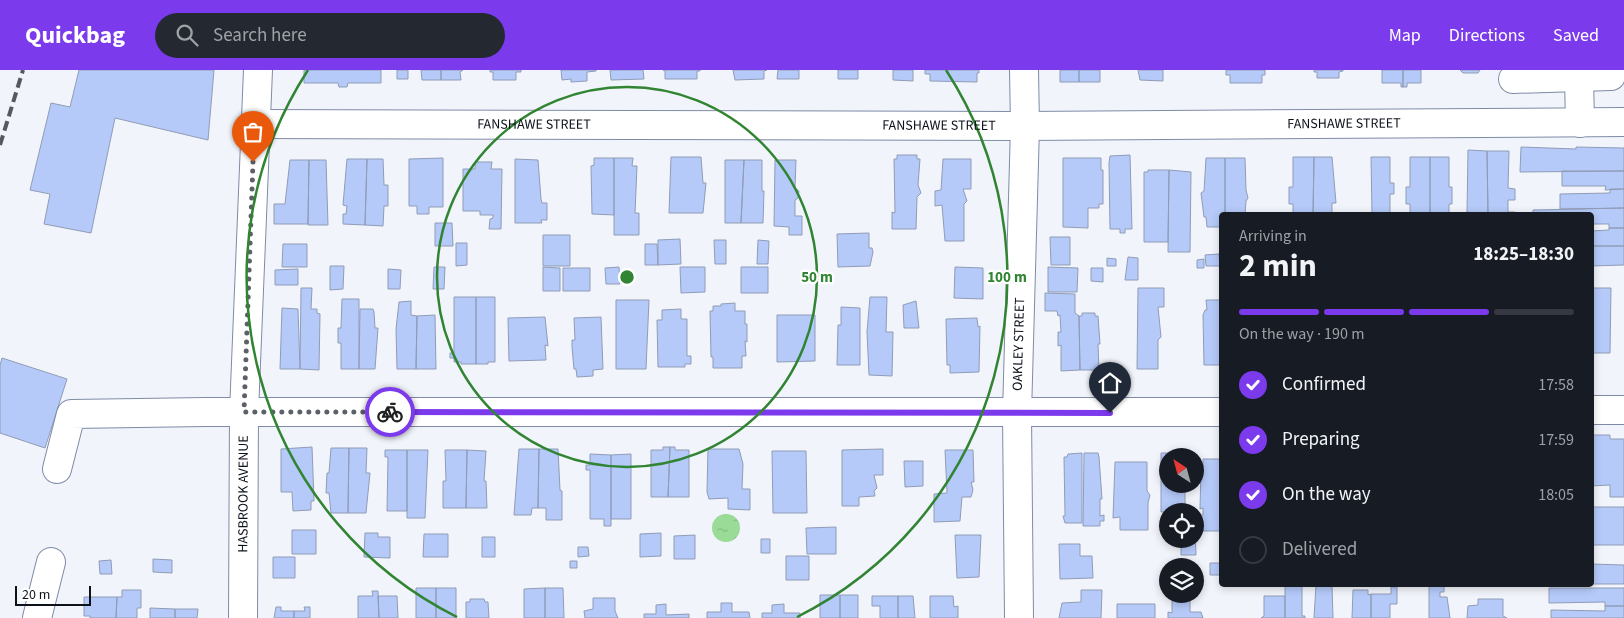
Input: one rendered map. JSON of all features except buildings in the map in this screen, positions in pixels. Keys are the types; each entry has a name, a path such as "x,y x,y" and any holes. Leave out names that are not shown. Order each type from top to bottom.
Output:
{"street":[{"name":"HASBROOK AVENUE","path":"243,618 244,412 258,70"},
{"name":"OAKLEY STREET","path":"1019,618 1017,414 1025,126 1024,70"},
{"path":"1513,79 1611,76 1611,70"},
{"path":"1579,78 1580,123"},
{"name":"FANSHAWE STREET","path":"255,124 1025,126 1624,122"},
{"path":"1594,410 1624,410"},
{"path":"58,468 71,414 244,412 1017,414 1219,412"},
{"path":"36,618 51,562"}],"water":[{"path":"726,514 736,518 740,528 736,538 726,542 716,538 712,528 716,518"}],"railway":[{"path":"0,145 23,70"}],"way so far":[{"path":"253,162 244,412 390,412"}],"route":[{"path":"390,412 1110,413"}]}
